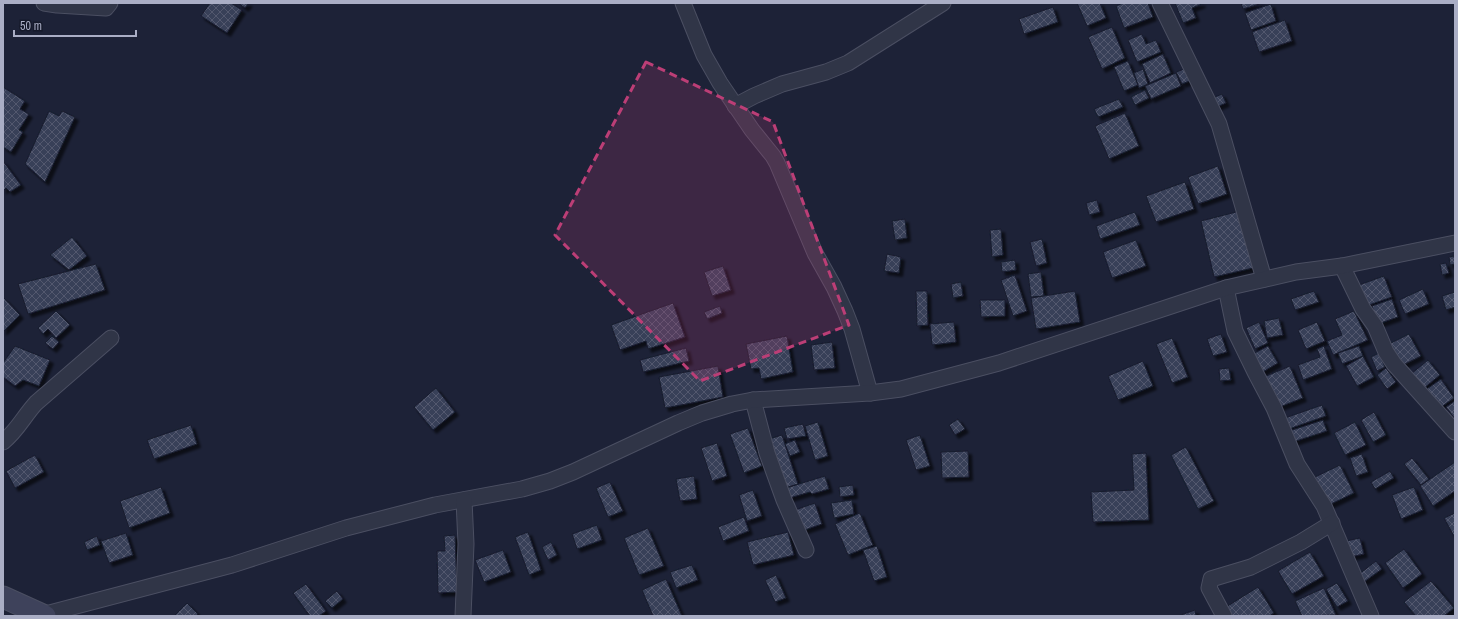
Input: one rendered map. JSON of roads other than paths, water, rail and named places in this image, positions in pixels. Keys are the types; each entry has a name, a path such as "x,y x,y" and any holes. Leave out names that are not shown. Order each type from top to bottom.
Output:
{"street":[{"path":"44,3 106,8 110,3"},
{"path":"683,3 704,55 735,106 773,156 779,168 815,253 845,311 852,329 870,393"},
{"path":"735,106 782,84 826,72 848,63 943,3"},
{"path":"1160,3 1219,124 1264,279"},
{"path":"3,597 44,615 232,565 346,528 435,505 522,489 550,481 702,413 732,404 753,400 870,393 901,389 999,363 1226,288 1296,272 1342,266 1455,243"},
{"path":"1342,266 1363,309 1375,326 1386,352 1394,364 1455,432"},
{"path":"1226,288 1236,331 1274,408 1297,464 1317,493 1332,523 1371,616"},
{"path":"3,442 14,433 27,413 36,403 111,338"},
{"path":"753,400 768,453 784,500 806,550"},
{"path":"462,616 466,544 464,500"},
{"path":"1224,616 1209,588 1211,579 1251,567 1301,542 1332,523"}]}
